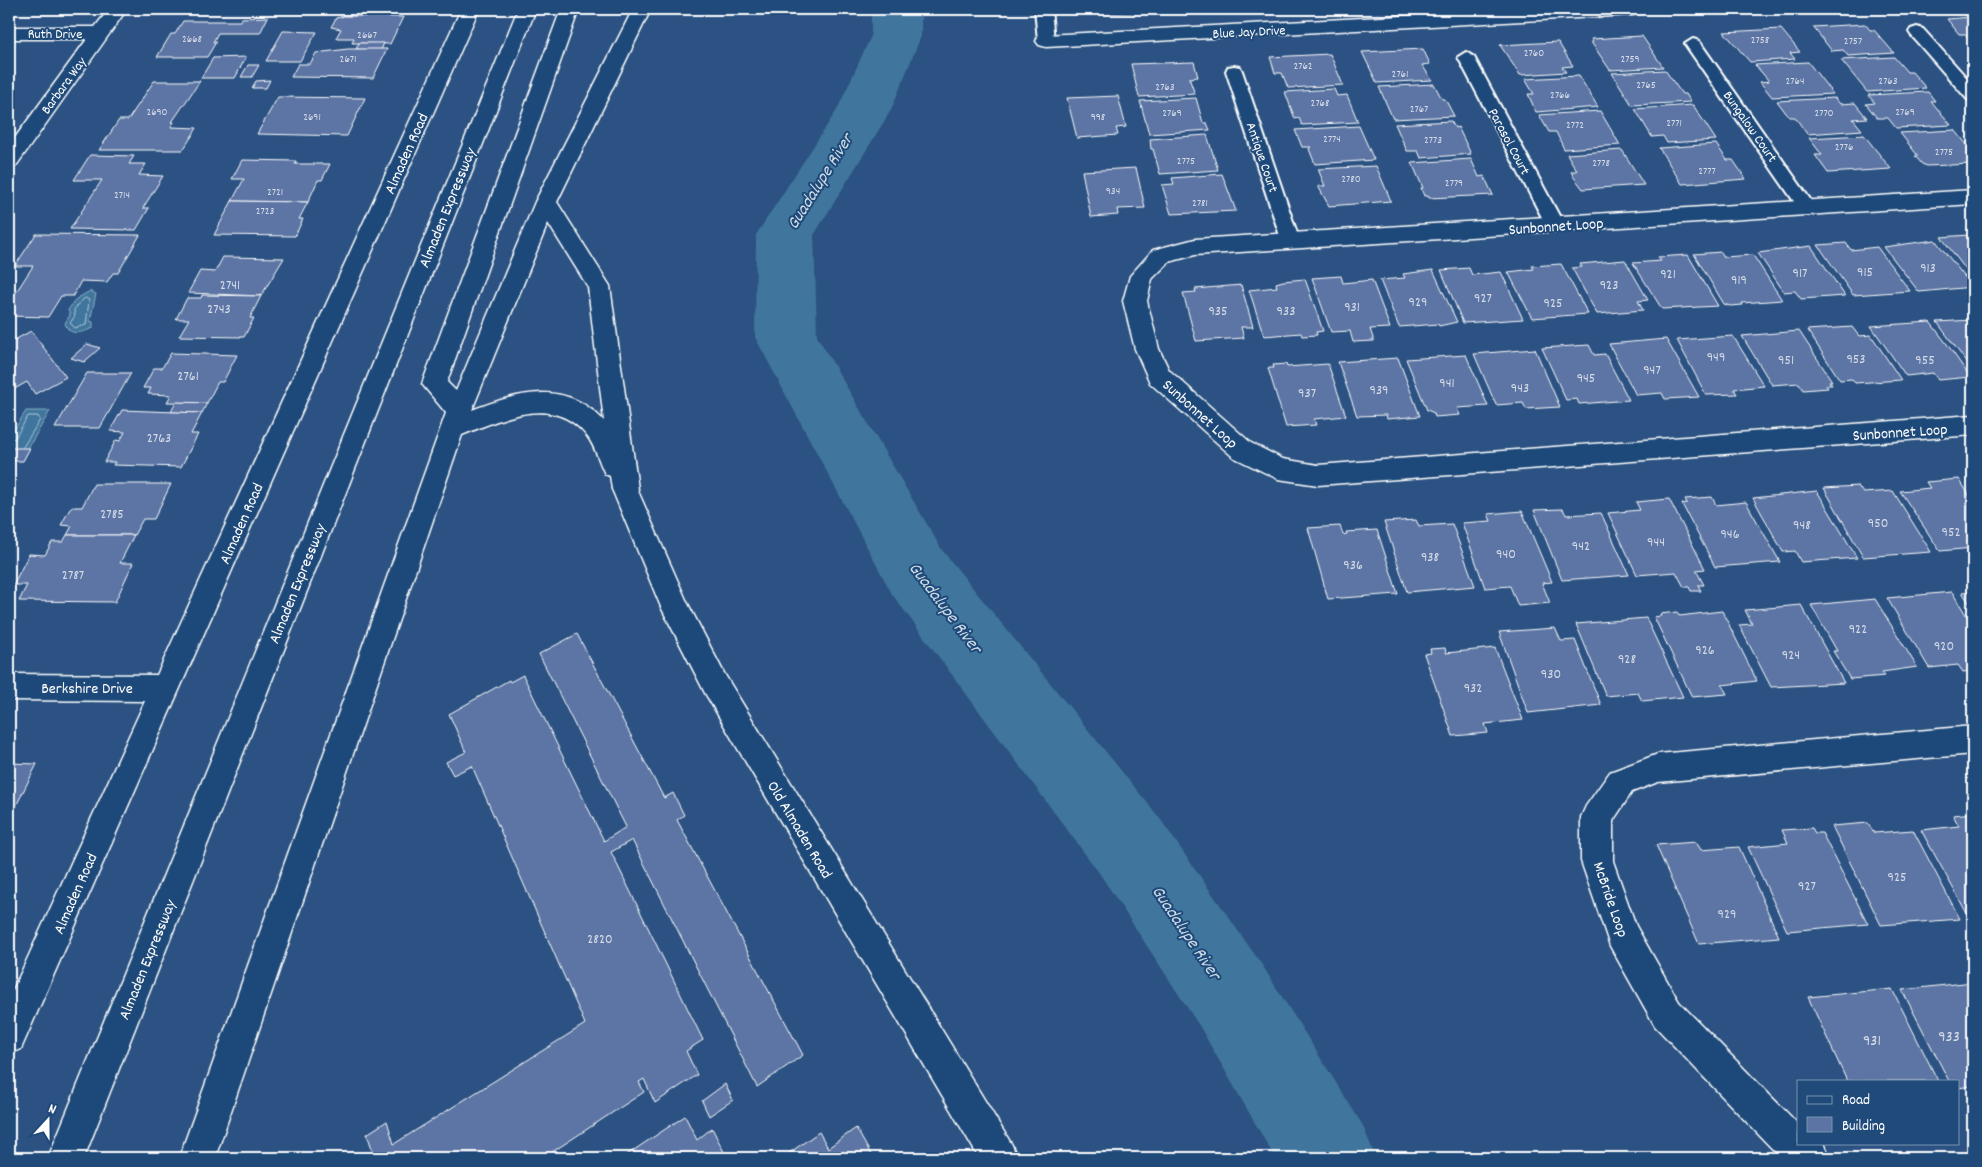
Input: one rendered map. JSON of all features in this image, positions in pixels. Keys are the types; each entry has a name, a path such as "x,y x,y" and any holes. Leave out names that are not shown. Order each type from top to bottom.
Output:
{"street":[{"name":"Barbara Way","path":"9,162 118,9"},
{"name":"Almaden Road","path":"9,1037 470,9"},
{"name":"Almaden Expressway","path":"66,1158 417,279 527,9"},
{"path":"456,419 434,384 570,9"},
{"path":"197,1158 456,419 546,202 642,9"},
{"name":"Blue Jay Drive","path":"1046,40 1226,32 1632,9"},
{"path":"1221,13 1226,32"},
{"name":"Ruth Drive","path":"9,33 101,33"},
{"name":"Sunbonnet Loop","path":"1973,197 1195,247 1161,256 1141,276 1135,300 1147,350 1159,376 1242,450 1278,469 1318,475 1973,425"},
{"path":"546,202 599,286 625,489"},
{"path":"456,419 529,403 553,403 566,407 583,415 596,429 625,489"},
{"name":"Old Almaden Road","path":"625,489 675,607 715,684 999,1158"},
{"name":"Berkshire Drive","path":"9,687 166,688"},
{"name":"McBride Loop","path":"1812,1158 1796,1148 1667,1014 1622,934 1598,861 1597,817 1621,782 1658,768 1973,740"}],"lane":[{"path":"1043,9 1046,40"},
{"path":"1917,32 1973,95"},
{"name":"Bungalow Court","path":"1694,44 1808,208"},
{"name":"Parasol Court","path":"1466,57 1555,225"},
{"name":"Antique Court","path":"1234,71 1291,242"}],"water":[{"path":"90,291 96,294 90,321 93,322 93,328 76,333 73,332 65,323 70,315 68,310 76,299"},
{"path":"26,411 50,411 24,455 9,455 9,438"}],"building":[{"path":"329,9 407,9 406,12"},
{"path":"1068,9 1153,9 1153,12 1069,14"},
{"path":"344,16 403,17 390,44 352,43 354,38 336,38 341,29 331,27 336,18"},
{"path":"268,17 260,33 218,33 213,42 216,42 207,57 157,57 171,34 175,34 183,21 240,21 242,18"},
{"path":"1973,17 1973,44 1964,34 1959,34 1947,19"},
{"path":"1865,24 1870,30 1874,30 1894,53 1848,56 1843,50 1832,51 1813,27"},
{"path":"1781,29 1800,52 1790,53 1795,59 1750,62 1724,32"},
{"path":"283,31 317,32 300,61 266,61"},
{"path":"1642,36 1663,67 1610,70 1591,42 1593,42 1591,39"},
{"path":"1558,42 1573,66 1562,67 1566,72 1520,75 1500,45"},
{"path":"359,43 384,43 381,50 356,49"},
{"path":"348,49 387,49 373,78 291,77 298,64 310,64 316,53"},
{"path":"1423,49 1430,64 1422,65 1432,80 1377,83 1362,52"},
{"path":"1330,54 1343,85 1288,88 1282,73 1275,73 1270,57"},
{"path":"246,57 235,78 201,78 213,58"},
{"path":"1894,57 1907,72 1912,72 1926,88 1867,92 1841,60"},
{"path":"1194,62 1198,77 1189,78 1195,94 1139,97 1131,64"},
{"path":"1808,62 1833,94 1772,97 1760,82 1769,81 1755,65"},
{"path":"248,65 259,65 252,77 241,77"},
{"path":"1665,70 1682,94 1686,94 1691,102 1632,105 1612,73"},
{"path":"1579,76 1598,107 1536,112 1528,94 1534,94 1525,79"},
{"path":"270,80 266,88 252,88 256,81"},
{"path":"154,81 200,81 172,122 174,122 171,127 197,128 183,150 99,150 119,120 128,120"},
{"path":"1434,84 1454,116 1393,119 1379,87"},
{"path":"1334,89 1337,96 1347,95 1358,122 1302,125 1299,118 1295,119 1285,92"},
{"path":"1928,92 1935,101 1931,101 1951,125 1896,128 1888,118 1877,118 1866,104 1875,103 1868,95"},
{"path":"1118,96 1126,127 1116,128 1118,135 1077,138 1067,98"},
{"path":"278,97 365,98 347,136 257,134"},
{"path":"1196,98 1203,123 1207,123 1210,130 1149,134 1140,101"},
{"path":"1835,98 1840,104 1855,103 1867,118 1853,119 1862,130 1807,134 1795,117 1789,117 1777,101"},
{"path":"1693,105 1716,140 1667,143 1663,136 1652,137 1635,109"},
{"path":"1600,111 1620,145 1564,149 1556,132 1549,132 1539,115"},
{"path":"1451,121 1455,128 1458,127 1471,154 1421,158 1418,151 1407,151 1395,124"},
{"path":"1359,126 1374,160 1315,164 1309,149 1311,147 1302,147 1295,130"},
{"path":"1955,130 1968,146 1973,145 1973,164 1927,166 1922,164 1900,133"},
{"path":"1207,135 1218,170 1160,174 1153,149 1151,149 1150,139"},
{"path":"1864,135 1891,169 1828,173 1815,155 1822,155 1809,138"},
{"path":"1716,144 1727,160 1733,160 1746,179 1682,184 1659,148"},
{"path":"1622,150 1644,185 1583,189 1573,176 1571,171 1577,171 1567,154"},
{"path":"90,155 134,156 129,164 146,164 139,175 163,176 143,208 149,208 136,230 70,229 102,180 74,180"},
{"path":"1471,159 1479,177 1484,176 1493,195 1429,198 1424,196 1421,188 1423,188 1412,163"},
{"path":"242,160 296,161 295,164 330,164 322,180 318,180 308,202 232,201 244,179 232,179"},
{"path":"1376,166 1391,201 1329,206 1318,186 1325,186 1318,169"},
{"path":"1136,168 1145,208 1117,209 1118,215 1091,217 1082,171"},
{"path":"1222,174 1236,211 1171,214 1162,185 1174,184 1172,178"},
{"path":"232,201 308,202 299,219 303,219 295,236 214,235"},
{"path":"36,234 140,235 118,273 113,273 107,282 81,281 73,296 61,296 48,317 9,316 9,303 33,266 15,266"},
{"path":"1969,235 1973,241 1973,279 1941,237"},
{"path":"1935,240 1973,287 1919,292 1884,247"},
{"path":"1846,243 1851,250 1877,247 1910,291 1853,295 1818,245"},
{"path":"1811,246 1845,296 1801,299 1795,291 1784,292 1758,253"},
{"path":"1721,252 1724,257 1753,255 1782,300 1742,303 1743,305 1730,306 1724,304 1694,254"},
{"path":"1688,255 1718,306 1662,309 1633,263 1661,261 1658,257"},
{"path":"223,257 284,258 261,296 188,293 200,271 215,272"},
{"path":"1625,260 1648,300 1638,301 1643,310 1597,314 1572,268 1582,267 1580,264"},
{"path":"1561,264 1588,314 1532,318 1508,272 1534,269 1532,266"},
{"path":"1469,268 1472,275 1501,272 1523,319 1463,323 1441,270"},
{"path":"1433,270 1457,322 1439,326 1438,324 1399,327 1380,280 1405,278 1403,274"},
{"path":"1341,276 1343,283 1372,280 1390,328 1370,329 1374,341 1353,342 1350,331 1331,332 1312,278"},
{"path":"1305,279 1323,331 1316,332 1317,335 1302,336 1301,333 1264,336 1249,290 1277,287 1276,283 1283,281"},
{"path":"1241,285 1253,327 1241,327 1244,338 1196,341 1183,293 1196,292 1195,289"},
{"path":"202,295 261,296 250,318 254,318 244,337 179,336 189,319 176,319 187,298 201,298"},
{"path":"1973,320 1973,371 1937,322"},
{"path":"1930,322 1970,377 1938,380 1933,373 1906,376 1871,326"},
{"path":"1852,327 1859,336 1871,335 1901,380 1855,383 1852,379 1840,380 1807,330"},
{"path":"31,331 66,377 35,394 27,382 9,392 9,343"},
{"path":"1799,331 1832,381 1829,381 1832,385 1826,385 1828,388 1803,390 1799,383 1772,385 1742,336"},
{"path":"1733,336 1764,386 1734,389 1737,394 1706,395 1677,340"},
{"path":"1666,339 1699,397 1665,399 1662,393 1636,395 1609,344"},
{"path":"87,344 100,348 84,362 71,358"},
{"path":"1589,345 1594,355 1605,354 1629,400 1579,404 1577,399 1566,400 1542,348"},
{"path":"1535,349 1560,407 1526,409 1523,403 1496,405 1474,354"},
{"path":"171,353 237,355 223,382 218,382 207,403 167,402 171,395 148,394 151,388 143,388 154,368 162,368"},
{"path":"1466,355 1488,406 1457,408 1460,415 1435,417 1434,413 1427,410 1406,359"},
{"path":"1398,358 1420,416 1387,419 1386,415 1357,416 1338,362"},
{"path":"1286,364 1287,367 1328,364 1346,416 1314,419 1316,425 1286,427 1268,368 1274,368 1273,365"},
{"path":"87,373 131,373 100,428 55,428"},
{"path":"176,402 207,403 202,413 171,412"},
{"path":"122,410 202,413 191,434 198,434 181,467 113,465 115,462 104,462 116,440 120,441 125,432 110,431"},
{"path":"9,448 30,448 23,461 9,461"},
{"path":"1959,479 1973,501 1973,548 1940,551 1900,491 1930,488 1926,482"},
{"path":"94,484 171,484 154,519 143,519 134,535 67,535 72,526 61,525 71,507 82,507"},
{"path":"1858,486 1863,493 1893,491 1931,552 1863,557 1824,488"},
{"path":"1817,491 1857,558 1801,562 1795,551 1783,552 1753,498"},
{"path":"1712,497 1716,505 1746,502 1780,562 1715,567 1682,504 1687,503 1685,499"},
{"path":"1669,499 1705,569 1696,570 1704,585 1698,585 1701,591 1691,591 1689,587 1684,587 1676,572 1637,575 1608,513 1640,510 1636,502"},
{"path":"1563,509 1566,515 1601,513 1629,575 1562,580 1534,510"},
{"path":"1522,511 1552,582 1542,583 1550,603 1518,606 1510,586 1485,588 1462,523 1491,521 1488,514"},
{"path":"1416,520 1419,526 1452,524 1475,586 1407,592 1384,522"},
{"path":"1340,526 1343,535 1347,534 1346,532 1377,530 1398,594 1328,599 1308,528"},
{"path":"67,535 134,535 120,563 133,563 115,602 19,601 27,585 13,585 29,554 45,555 52,542 63,542"},
{"path":"1973,591 1973,609 1962,592"},
{"path":"1952,592 1973,626 1973,673 1972,671 1963,672 1958,665 1929,668 1887,598"},
{"path":"1875,599 1917,667 1882,672 1885,676 1850,679 1833,651 1837,651 1811,605"},
{"path":"1801,605 1844,683 1771,687 1739,625 1752,624 1745,610"},
{"path":"1722,611 1757,681 1722,685 1727,694 1692,697 1654,617 1661,616 1660,614 1677,612 1679,616"},
{"path":"1646,618 1683,697 1642,701 1638,693 1606,696 1576,624"},
{"path":"1555,628 1561,641 1575,640 1601,705 1528,713 1499,632"},
{"path":"577,634 664,798 673,793 684,815 677,820 803,1055 757,1087 632,840 611,852 703,1040 686,1051 697,1075 655,1103 644,1079 639,1082 644,1092 543,1158 373,1158 375,1157 367,1134 387,1121 394,1144 585,1024 472,766 453,775 446,762 466,752 449,714 509,680 510,682 523,675 604,841 626,827 539,654"},
{"path":"1445,648 1446,653 1495,648 1523,720 1485,724 1488,733 1453,736 1424,654 1431,653 1430,649"},
{"path":"9,763 37,764 9,820"},
{"path":"1973,813 1973,917 1969,917 1921,830 1959,826 1953,815"},
{"path":"1868,823 1874,833 1913,830 1960,919 1881,925 1832,826"},
{"path":"1812,828 1815,833 1822,833 1868,924 1787,931 1748,847 1788,843 1782,830"},
{"path":"1696,842 1701,850 1739,847 1779,937 1699,944 1656,845"},
{"path":"1973,982 1973,1086 1960,1088 1960,1080 1948,1080 1902,990"},
{"path":"1892,989 1938,1080 1847,1080 1808,997"},
{"path":"725,1084 733,1100 709,1116 702,1101"},
{"path":"685,1116 697,1140 712,1128 727,1158 622,1158"},
{"path":"856,1128 873,1158 782,1158 819,1132 828,1148"}],"waterway":[{"name":"Guadalupe River","path":"896,9 896,36 864,110 785,235 786,337 917,572 1129,845 1231,996 1328,1158"}]}
